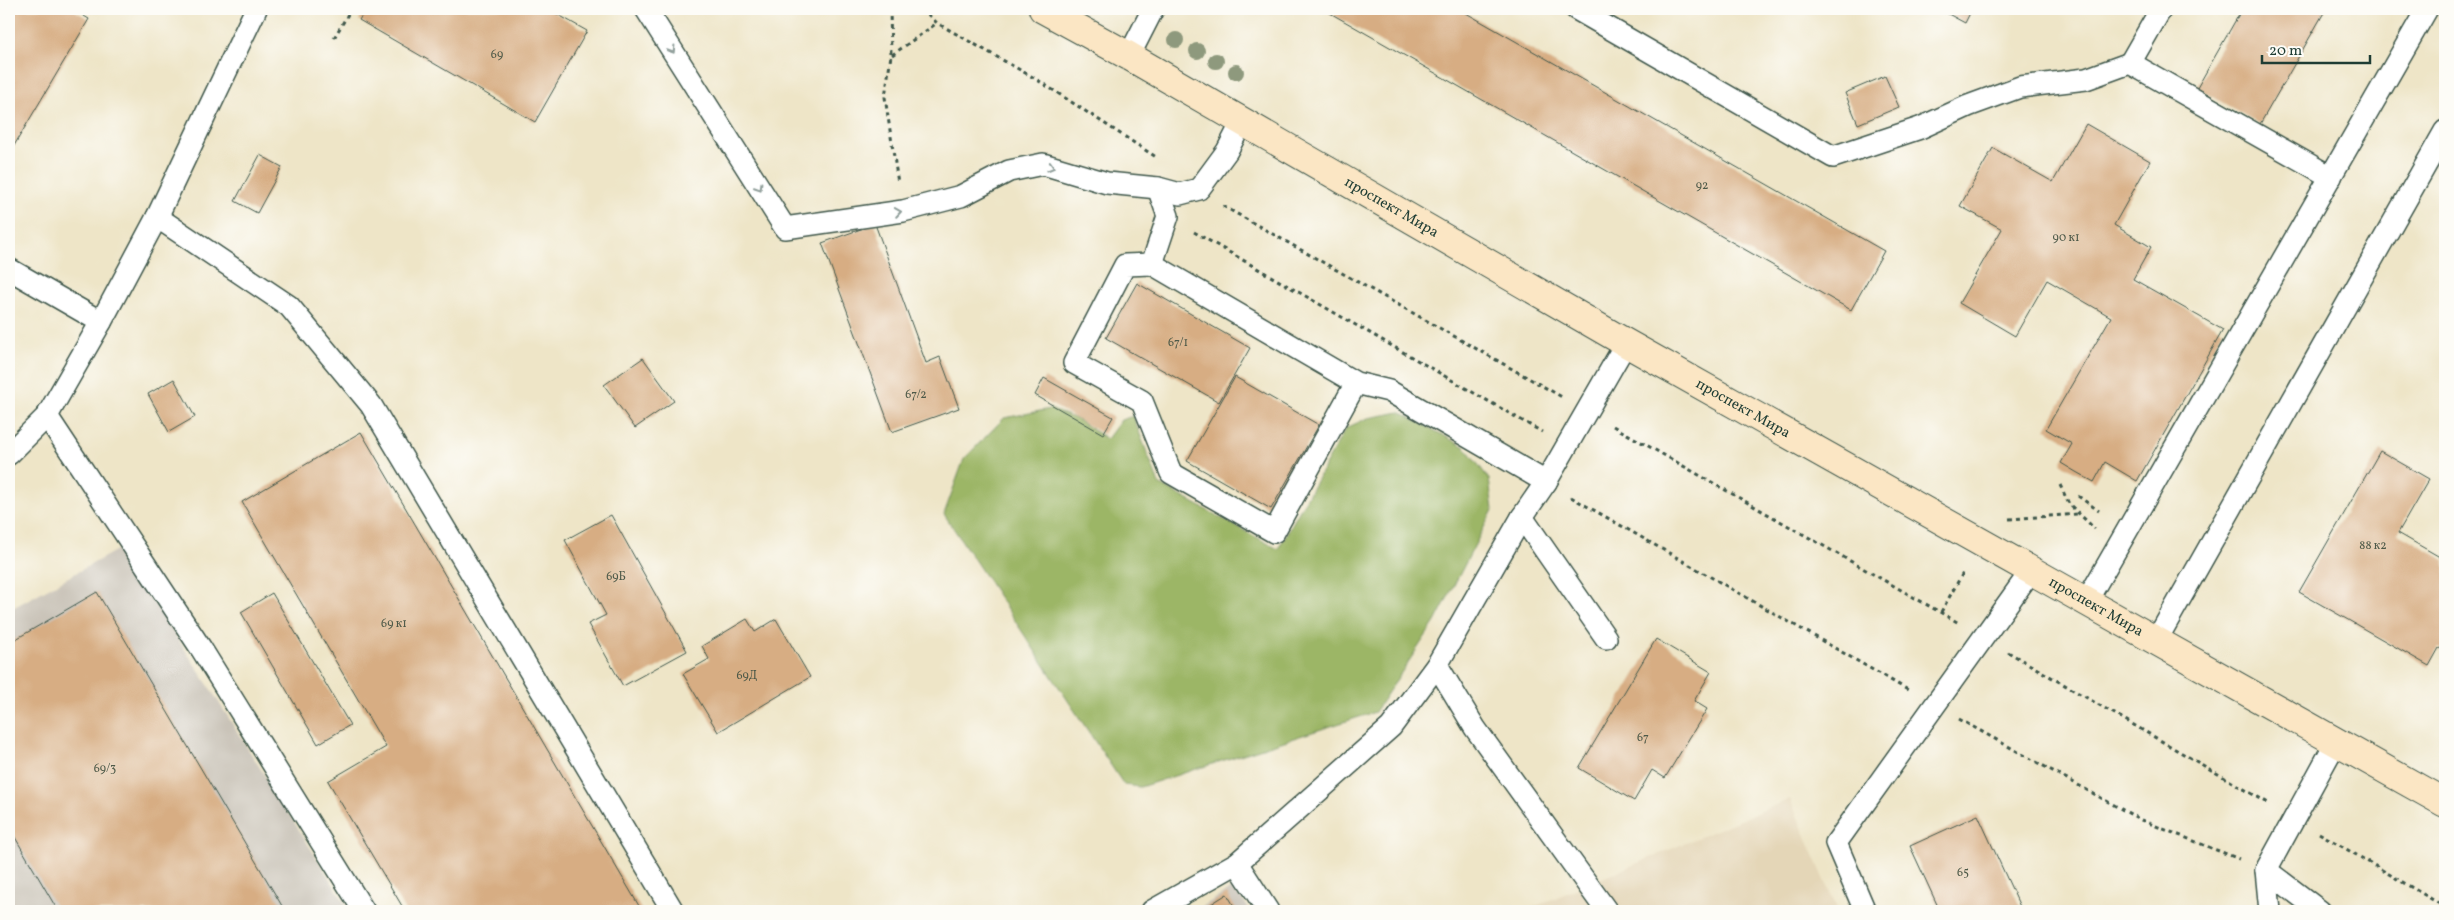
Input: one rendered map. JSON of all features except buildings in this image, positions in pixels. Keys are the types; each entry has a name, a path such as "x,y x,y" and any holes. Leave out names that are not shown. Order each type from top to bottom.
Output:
{"main road":[{"name":"проспект Мира","path":"1043,9 1129,56 1626,343 2445,803"}],"lane":[{"path":"9,454 47,416 100,322 157,216 256,9"},
{"path":"646,9 785,228 903,211 962,196 1009,170 1042,164 1107,183 1158,188 1180,194 1199,189 1227,150 1242,122"},
{"path":"1129,56 1153,9"},
{"path":"1576,9 1833,157 1920,128 1968,106 2020,87 2086,78 2130,63 2162,9"},
{"path":"2086,602 2121,545 2427,9"},
{"path":"2130,63 2332,177"},
{"path":"2156,641 2445,131"},
{"path":"1152,264 1168,216 1158,188"},
{"path":"157,216 289,306 371,405 673,911"},
{"path":"1356,383 1274,532 1171,473 1142,401 1074,363 1124,265 1152,264 1356,383 1389,390 1546,482"},
{"path":"9,269 100,322"},
{"path":"1153,911 1237,863 1391,726 1436,666 1522,517 1546,482 1626,343"},
{"path":"47,416 202,650 364,911"},
{"path":"1522,517 1606,638"},
{"path":"1865,911 1836,843 2031,571"},
{"path":"1436,666 1475,728 1606,910"},
{"path":"2270,911 2266,870 2336,742"},
{"path":"1237,863 1268,911"},
{"path":"2266,870 2320,911"}],"path":[{"path":"334,38 351,9"},
{"path":"890,9 891,55 885,97 903,211"},
{"path":"922,9 937,23 1036,79 1186,176 1215,201 1941,612 2445,907"},
{"path":"891,55 937,23"},
{"path":"1168,216 1566,447"},
{"path":"1546,482 1934,705 2141,820 2266,870"},
{"path":"2060,485 2069,504 2089,525 2121,545"},
{"path":"2078,496 2099,511"},
{"path":"2001,520 2078,514"},
{"path":"1941,612 1964,570"}],"shaded area":[{"path":"119,549 208,685 350,911 9,911 9,610"},
{"path":"1790,799 1838,911 1524,911"},
{"path":"1233,888 1251,911 1195,911"}],"green space":[{"path":"1050,409 1076,419 1107,439 1121,420 1133,416 1159,484 1278,549 1346,428 1368,418 1400,412 1465,447 1489,479 1493,510 1435,622 1375,712 1140,787 1124,785 944,514 964,459 1004,418"}]}
